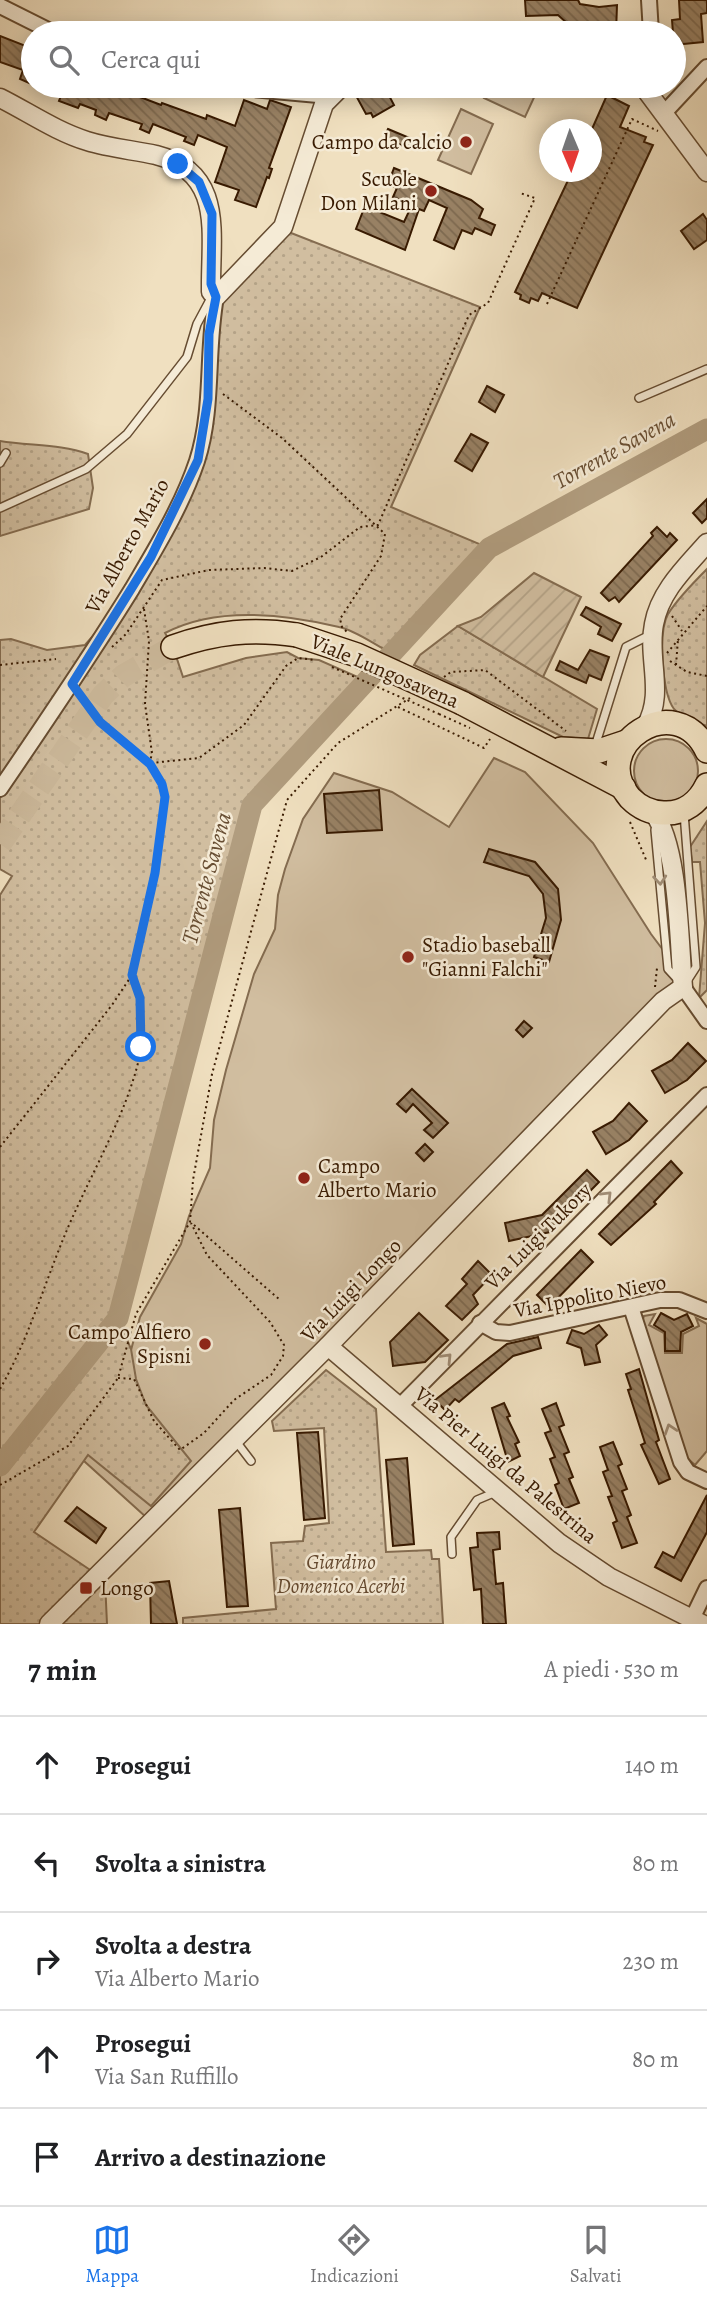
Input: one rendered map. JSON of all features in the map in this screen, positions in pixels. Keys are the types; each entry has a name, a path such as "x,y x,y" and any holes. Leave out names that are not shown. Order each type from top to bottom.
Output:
{"main road":[{"name":"Viale Lungosavena","path":"173,647 212,633 251,630 297,635 357,655 547,746 624,788 636,803 653,812"},
{"path":"624,788 619,766 626,743 646,726 657,723 679,724 705,743"},
{"name":"Viale Lungosavena","path":"547,746 584,752 626,743"},
{"path":"653,812 664,814 684,809 694,803 707,785"}],"street":[{"path":"649,0 650,21"},
{"path":"0,6 30,21"},
{"path":"686,90 707,67"},
{"path":"0,98 86,141 158,156 188,171 199,182 212,214 214,296"},
{"path":"214,296 283,226 332,98"},
{"path":"655,98 707,172"},
{"path":"665,112 678,98"},
{"name":"Via Alberto Mario","path":"0,789 97,646 151,557 182,498 198,460 208,384 209,334 214,296"},
{"path":"646,726 655,707 653,634 664,597 707,542"},
{"path":"656,693 667,714 679,724"},
{"path":"670,849 674,827 684,809"},
{"path":"653,812 663,827 670,849 683,987 707,1021"},
{"name":"Via Luigi Longo","path":"49,1624 328,1346 663,1001 683,987"},
{"name":"Via Luigi Tukory","path":"399,1407 707,1095"},
{"name":"Via Ippolito Nievo","path":"481,1323 496,1332 510,1333 660,1300 679,1300 707,1311"},
{"path":"631,1307 681,1462 688,1472 707,1482"},
{"name":"Via Pier Luigi da Palestrina","path":"328,1346 497,1491 587,1563 697,1621"},
{"path":"697,1621 707,1588"}],"lane":[{"path":"0,508 86,469 127,434 187,357 197,324 214,296"},
{"path":"639,398 707,369"},
{"path":"0,463 6,453"},
{"path":"597,740 626,647 634,640 653,634"},
{"path":"653,812 668,969 683,987 696,967 684,809"},
{"path":"234,1439 251,1461"},
{"path":"452,1554 451,1537 456,1529 477,1500 497,1491"}],"path":[{"path":"547,304 632,119 685,141"},
{"path":"378,526 469,315 488,303 535,198 520,193"},
{"path":"208,384 258,418 384,534 385,544 381,556 341,619 342,627 347,632"},
{"path":"97,646 114,648 162,580 209,570 264,568 292,571 321,557 360,527 378,526"},
{"path":"707,606 683,631 664,658 687,672 707,676"},
{"path":"672,607 672,618 683,631"},
{"path":"144,608 149,641 145,704 152,752 150,764"},
{"path":"676,666 678,638"},
{"path":"0,664 56,659"},
{"path":"150,764 199,758 244,725 286,666 298,659 319,660"},
{"path":"331,666 439,714"},
{"path":"440,679 451,672 485,670 516,696 565,726 570,738"},
{"path":"0,1147 112,1005 132,975 164,813 162,784 150,764 100,722 72,684"},
{"path":"0,1485 68,1446 118,1378 136,1314 190,1222 193,1180 212,1074 287,800 338,743 418,693"},
{"path":"397,706 484,748 491,738"},
{"path":"624,813 648,863"},
{"path":"653,991 657,962"},
{"path":"0,1389 38,1310 64,1237 137,1065 142,1031 141,1011 137,985 132,975"},
{"path":"190,1222 280,1300"},
{"path":"118,1378 134,1379 154,1421 180,1450 204,1433 234,1400 271,1375 283,1356 284,1345 278,1333 230,1276 207,1255 190,1222"}],"green space":[{"path":"484,98 534,98 525,117"},
{"name":"Campo da calcio","path":"461,109 493,124 471,174 438,160"},
{"path":"286,231 480,307 391,507 489,548 391,653 345,629 274,616 206,619 165,633 173,647 183,677 246,658 287,652 298,658 319,660 367,681 252,805 118,1318 131,1349 136,1379 146,1405 191,1461 151,1506 88,1455 34,1532 105,1580 107,1624 0,1624 0,895 12,876 0,869 0,640 11,639 47,650 85,645 127,597 198,460 209,312"},
{"path":"0,441 56,447 88,454 93,488 89,509 0,536"},
{"path":"707,569 707,726 674,709 664,677 662,648 668,614"},
{"path":"534,573 581,597 543,677 458,626 481,617"},
{"path":"458,626 597,709 588,739 563,737 414,665 420,655"},
{"path":"660,739 672,739 689,748 696,759 696,783 689,794 672,803 660,803 648,798 639,789 634,777 634,765 639,753 648,744"},
{"path":"494,758 525,772 593,843 651,934 687,982 157,1527 63,1442 131,1350 140,1317 181,1244 189,1216 210,1168 214,1120 226,1070 254,974 275,929 278,895 303,819 334,773 392,792 449,827"},
{"path":"707,821 707,990 699,998 705,923 700,862 692,862 690,847"},
{"path":"655,1314 649,1325 664,1333 665,1353 682,1353 683,1334 699,1326 696,1318 707,1324 707,1451 695,1465 687,1458 642,1322 644,1316"},
{"name":"Giardino Domenico Acerbi","path":"326,1370 376,1409 386,1552 431,1550 432,1559 439,1559 443,1624 183,1624 183,1618 276,1609 271,1543 303,1541 305,1526 329,1523 324,1428 274,1431 272,1421"}],"building":[{"path":"525,0 578,0 580,4 599,7 617,5 616,21 565,21 558,15 526,16"},
{"path":"679,0 707,0 707,13 701,14 703,42 686,44 686,21 672,21 680,19"},
{"path":"0,36 21,44 21,69 0,62"},
{"path":"60,98 143,98 206,119 207,115 235,126 244,100 267,109 270,100 291,107 269,168 272,169 269,178 267,177 256,207 235,200 239,190 215,182 227,147 198,135 194,145 184,141 186,137 153,124 149,133 140,129 142,124 109,113 106,120 95,115 96,110 80,104 78,108 59,101"},
{"path":"357,98 390,98 394,105 373,117 371,113 366,114"},
{"path":"606,98 613,98 629,106 620,127 646,137 644,142 653,145 577,308 542,293 538,301 531,298 529,303 520,299 521,295 515,292 567,182 602,182 602,119 596,119"},
{"path":"388,129 412,139 408,148 384,138"},
{"path":"394,168 471,200 483,209 479,218 495,225 491,235 475,228 472,234 462,230 454,249 434,240 447,208 429,200 424,211 419,209 405,250 356,229 365,206 404,222 412,205 393,197 397,188 388,184"},
{"path":"703,214 707,220 707,240 694,249 681,231"},
{"path":"487,386 504,395 495,412 479,402"},
{"path":"471,434 488,443 472,471 455,461"},
{"path":"707,499 707,518 702,523 693,513"},
{"path":"657,527 667,537 670,533 677,540 619,602 615,597 609,601 601,593 653,536 651,533"},
{"path":"586,607 621,624 612,641 598,634 601,627 581,615"},
{"path":"590,650 609,657 601,680 589,675 586,683 556,670 560,661 578,670"},
{"path":"379,790 382,830 327,833 324,794"},
{"path":"489,849 535,862 558,889 561,920 549,962 534,957 546,918 543,894 529,876 484,862"},
{"path":"524,1021 532,1028 523,1037 516,1030"},
{"path":"688,1043 706,1061 687,1080 665,1093 652,1071 672,1060"},
{"path":"412,1089 448,1123 433,1138 424,1130 432,1123 413,1104 406,1112 397,1104"},
{"path":"629,1103 647,1121 629,1140 606,1154 593,1132 613,1121"},
{"path":"425,1144 433,1152 424,1161 416,1153"},
{"path":"671,1161 682,1173 654,1202 656,1204 611,1245 599,1234"},
{"path":"587,1170 599,1182 550,1232 509,1241 505,1223 542,1215"},
{"path":"581,1250 593,1262 549,1307 537,1295"},
{"path":"478,1261 492,1275 473,1295 478,1304 462,1320 446,1306 467,1284 462,1279"},
{"path":"419,1313 448,1340 425,1362 393,1366 390,1342"},
{"path":"661,1313 674,1320 687,1314 693,1326 681,1332 680,1351 665,1351 665,1332 654,1325"},
{"path":"599,1325 607,1335 596,1345 600,1362 585,1365 581,1348 567,1343 572,1330 584,1334"},
{"path":"538,1337 541,1348 513,1356 459,1402 455,1399 445,1410 435,1400 507,1344"},
{"path":"639,1369 659,1440 656,1442 670,1479 659,1484 641,1445 645,1443 628,1390 631,1389 626,1374"},
{"path":"504,1403 510,1416 507,1417 519,1442 515,1444 520,1456 508,1462 492,1408"},
{"path":"556,1403 564,1425 559,1427 569,1452 564,1454 573,1477 569,1479 579,1503 564,1509 555,1485 559,1483 550,1459 555,1457 545,1433 551,1431 542,1409"},
{"path":"318,1432 325,1518 304,1520 297,1433"},
{"path":"613,1442 622,1464 618,1466 627,1489 622,1491 631,1515 627,1517 637,1543 622,1548 613,1523 617,1521 608,1497 612,1496 603,1472 608,1470 600,1447"},
{"path":"407,1458 414,1544 393,1546 386,1460"},
{"path":"707,1495 707,1532 681,1581 655,1567 663,1552 674,1558"},
{"path":"77,1507 106,1528 96,1543 65,1521"},
{"path":"240,1508 248,1606 227,1607 219,1510"},
{"path":"499,1532 500,1549 493,1550 496,1584 503,1583 506,1624 483,1624 481,1589 474,1590 470,1548 478,1547 477,1533"},
{"path":"169,1581 177,1624 151,1624 150,1583"}],"waterway":[{"name":"Torrente Savena","path":"0,1466 118,1318 252,805 489,548 707,429"}],"tunnel":[{"path":"0,844 103,695 123,676 173,647"}],"place":[{"name":"Campo da calcio","path":"466,142"},
{"name":"Scuole Don Milani","path":"431,191"},
{"name":"Stadio baseball \"Gianni Falchi\"","path":"408,957"},
{"name":"Campo Alberto Mario","path":"304,1178"},
{"name":"Campo Alfiero Spisni","path":"205,1344"},
{"name":"Longo","path":"86,1588"}],"route":[{"path":"141,1047 140,998 132,975 155,873 165,797 162,784 150,764 139,752 100,722 72,684 168,527 198,460 208,399 209,334 216,297 211,292 212,214 199,182 178,164"}]}
